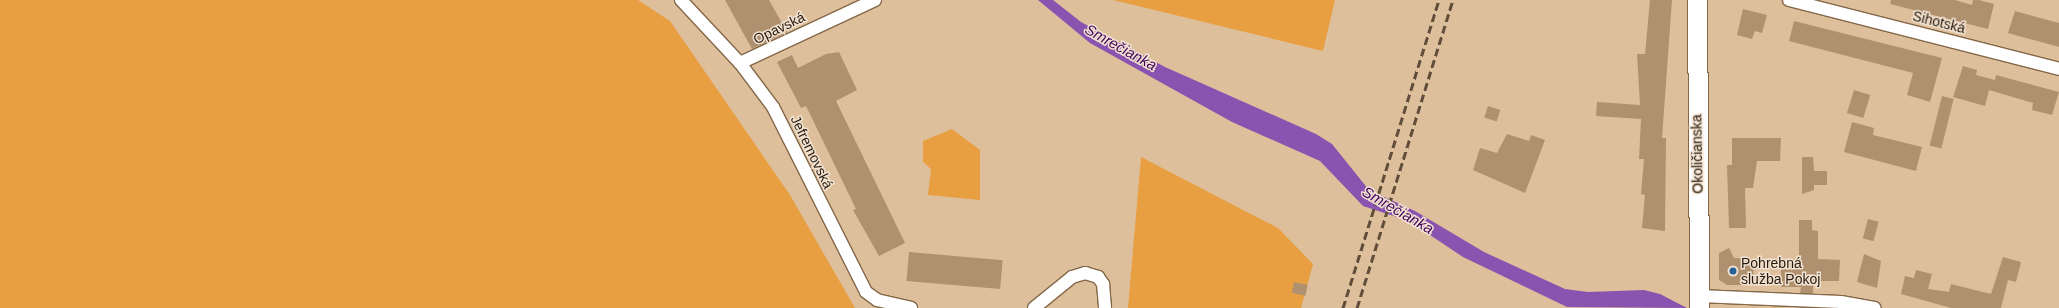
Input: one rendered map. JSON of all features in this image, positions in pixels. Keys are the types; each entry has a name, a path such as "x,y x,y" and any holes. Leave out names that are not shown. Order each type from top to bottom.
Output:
{"main road":[{"name":"Okoličianska","path":"1697,0 1699,302"}],"street":[{"name":"Jefremovská","path":"681,0 740,63 773,107 866,292 877,300 911,308"},
{"name":"Opavská","path":"740,63 875,0"},
{"name":"Sihotská","path":"1789,0 2059,69"},
{"path":"1034,308 1072,276 1085,273 1103,284 1105,308"},
{"path":"1699,302 1841,302 1874,308"}],"shaded area":[{"path":"0,0 638,0 670,21 790,195 855,308 0,308"},
{"path":"1113,0 1335,0 1323,51"},
{"path":"952,129 980,150 980,200 928,195 931,169 923,162 923,141"},
{"path":"1141,157 1278,228 1313,264 1301,308 1128,308"}],"water":[{"name":"Smrečianka","path":"1038,0 1053,0 1081,22 1165,67 1316,134 1332,144 1369,190 1415,211 1484,252 1565,289 1588,292 1644,290 1660,294 1687,308 1567,307 1463,257 1409,221 1363,206 1320,161 1232,122 1090,43"}],"building":[{"path":"725,0 769,0 787,32 752,49"},
{"path":"1650,0 1672,0 1662,138 1666,138 1665,231 1642,228 1645,195 1641,194 1644,159 1639,159 1641,119 1596,116 1597,102 1640,105 1637,54 1645,54"},
{"path":"1891,0 1955,0 1972,5 1973,0 1979,0 1994,4 1988,29 1890,4"},
{"path":"1743,9 1767,15 1762,33 1755,31 1752,39 1737,35"},
{"path":"2015,11 2059,23 2059,47 2008,33"},
{"path":"1794,21 1942,58 1930,102 1907,95 1913,73 1789,41"},
{"path":"839,52 857,90 836,101 905,243 879,256 853,210 856,209 806,106 801,108 777,62 792,55 798,68 826,54"},
{"path":"1963,66 1977,70 1976,75 1995,80 1996,75 2059,92 2052,115 2032,110 2033,103 1989,90 1985,106 1953,97"},
{"path":"1854,90 1870,95 1863,118 1847,113"},
{"path":"1942,96 1954,99 1941,148 1930,145"},
{"path":"1488,106 1500,110 1497,121 1484,117"},
{"path":"1852,122 1874,128 1873,135 1922,147 1916,171 1844,152"},
{"path":"1507,134 1529,141 1531,135 1545,140 1525,193 1473,170 1480,148 1497,153"},
{"path":"1732,138 1781,138 1780,161 1757,161 1753,188 1745,188 1746,228 1729,228 1727,165 1732,165"},
{"path":"1802,157 1813,157 1814,171 1827,171 1827,185 1814,185 1814,190 1802,194"},
{"path":"1868,219 1879,222 1873,241 1863,238"},
{"path":"1799,220 1812,220 1812,230 1818,231 1818,259 1840,260 1839,281 1813,281 1813,293 1800,293 1801,287 1781,287 1781,259 1799,259"},
{"path":"1729,248 1734,258 1754,259 1753,285 1727,285 1719,280 1719,253"},
{"path":"909,252 1003,260 1000,289 906,281"},
{"path":"1864,254 1881,261 1877,288 1857,282"},
{"path":"2003,257 2021,262 2016,282 2008,280 2001,308 1951,308 1901,294 1905,276 1914,278 1916,270 1932,274 1928,289 1949,292 1951,284 1991,294"},
{"path":"1294,282 1308,285 1305,296 1292,293"}],"railway":[{"path":"1343,308 1439,0"},
{"path":"1357,308 1453,0"}],"place":[{"name":"Pohrebná služba Pokoj","path":"1733,271"}]}
